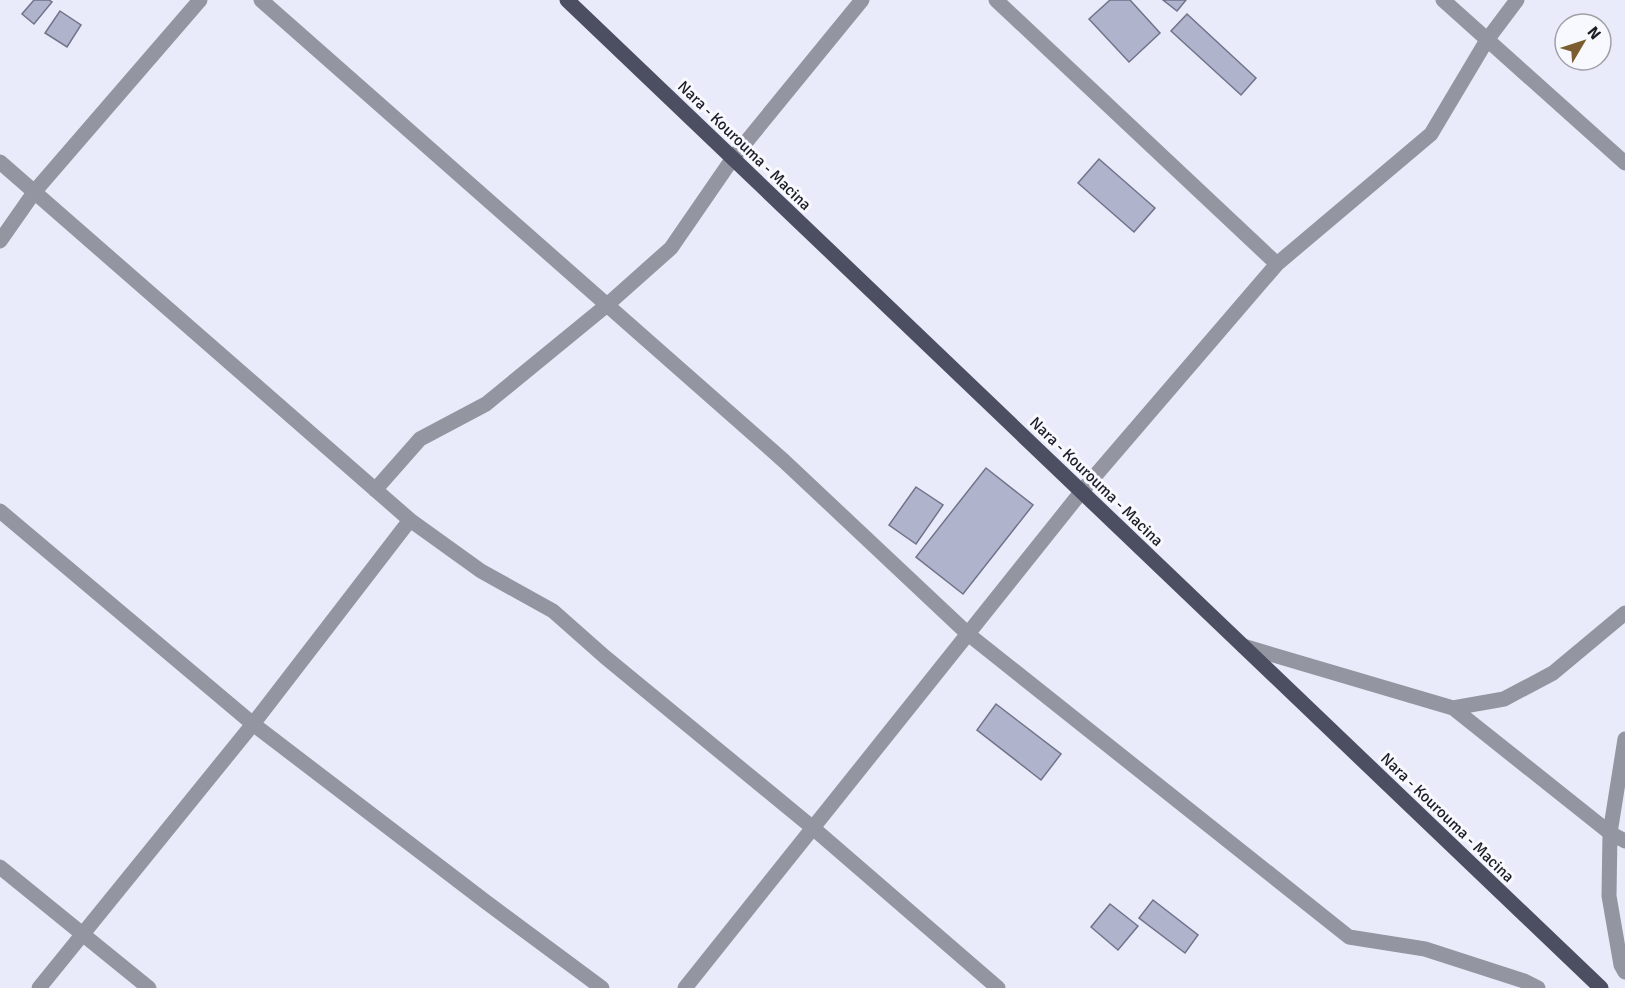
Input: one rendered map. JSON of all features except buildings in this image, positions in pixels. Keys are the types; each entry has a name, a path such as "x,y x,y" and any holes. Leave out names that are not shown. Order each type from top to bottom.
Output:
{"main road":[{"name":"Nara - Kourouma - Macina","path":"567,0 1601,988"}],"street":[{"path":"0,241 35,191 200,0"},
{"path":"261,0 784,461 968,634 1349,937 1425,949 1524,981 1538,988"},
{"path":"375,490 420,439 486,404 607,305 671,248 732,158 862,0"},
{"path":"996,0 1277,264"},
{"path":"1443,0 1625,163"},
{"path":"685,988 1082,491 1277,264 1431,134 1487,39 1517,0"},
{"path":"0,162 410,520 481,571 553,611 604,657 813,828 998,988"},
{"path":"0,511 253,724 602,988"},
{"path":"39,988 253,724 410,520"},
{"path":"1453,708 1504,699 1553,673 1625,613"},
{"path":"1243,646 1453,708 1610,833 1625,841"},
{"path":"1625,739 1610,833 1609,896 1621,965 1625,972"},
{"path":"0,867 149,988"}]}
